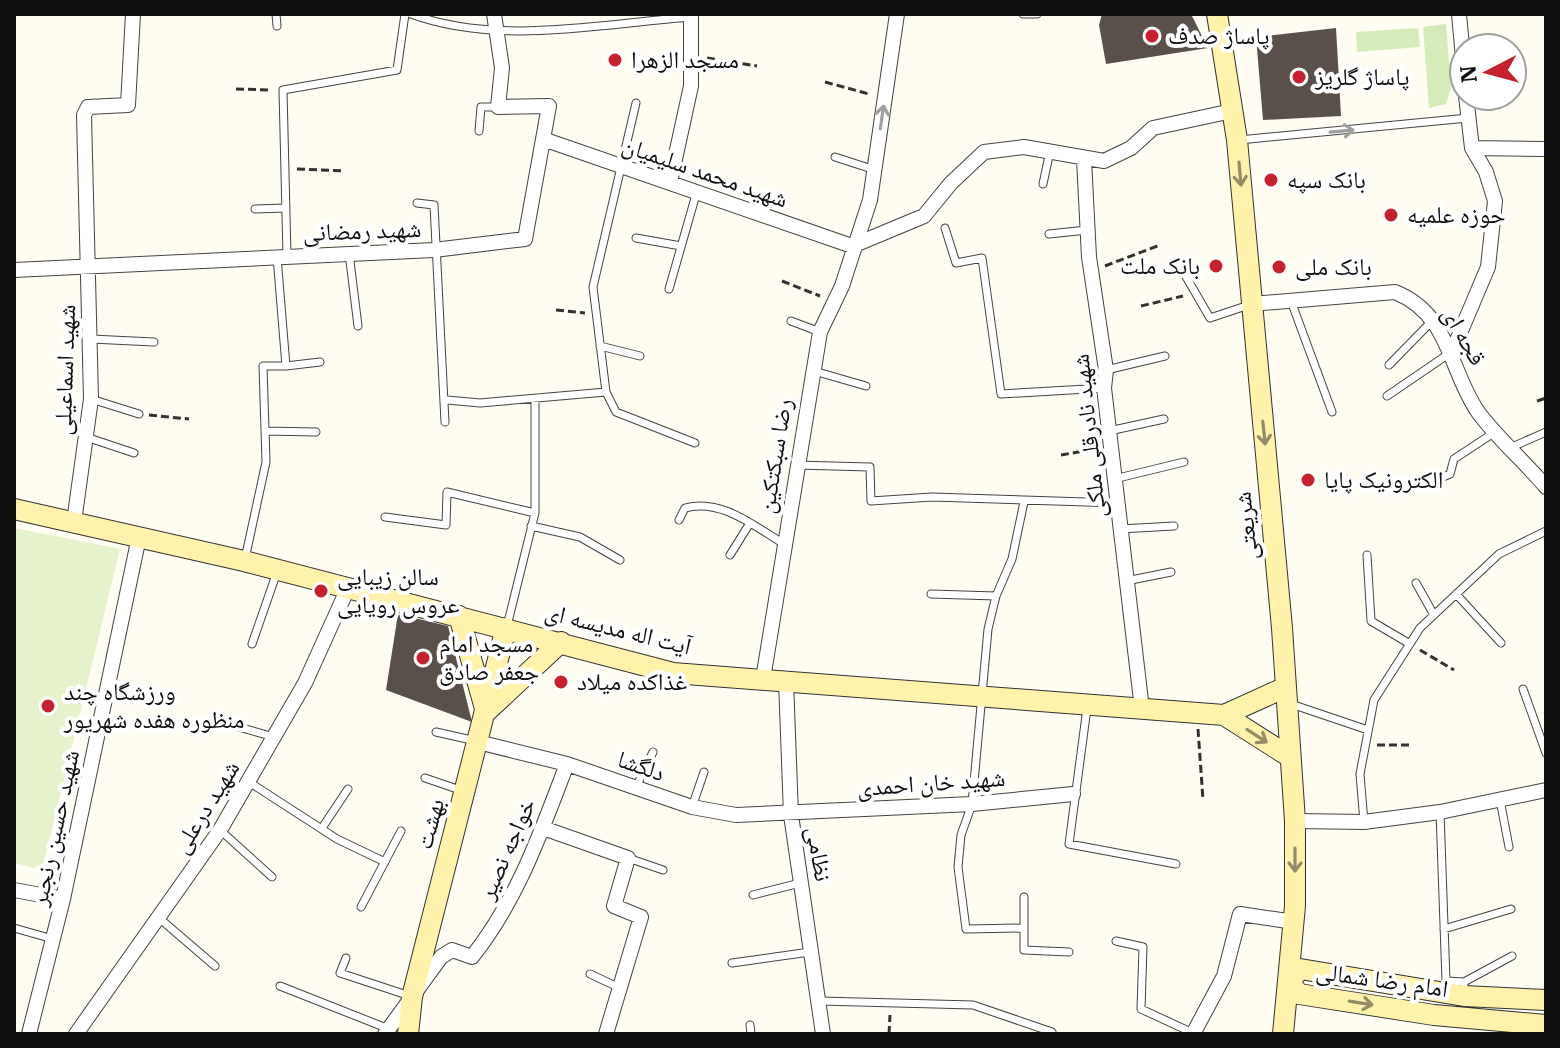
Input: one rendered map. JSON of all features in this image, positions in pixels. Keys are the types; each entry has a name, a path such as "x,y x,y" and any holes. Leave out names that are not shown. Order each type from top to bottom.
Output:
{"street":[{"name":"شهید اسماعیلی","path":"74,522 91,399 84,115 88,107 128,105 133,14"},
{"path":"494,14 502,68 498,107"},
{"name":"رضا سبکتکین","path":"763,679 812,371 820,332 834,302 870,200 897,14"},
{"name":"شریعتی","path":"1217,14 1237,140 1295,821 1294,922 1283,1034"},
{"path":"670,182 691,86 691,15"},
{"name":"شهید رمضانی","path":"14,270 434,250 525,239 549,106 498,107"},
{"path":"852,246 924,216 951,183 984,152 1024,147 1104,161 1131,148 1153,128 1232,111"},
{"path":"1452,352 1488,267 1495,201 1486,172 1472,148 1467,112"},
{"name":"شهید محمد سلیمیان","path":"543,139 852,246"},
{"path":"1472,148 1546,149"},
{"name":"شهید نادرقلی ملکی","path":"1084,159 1091,272 1106,370 1104,388 1142,709"},
{"name":"قجه ای","path":"1251,304 1395,292 1416,301 1452,352 1478,411 1546,487"},
{"name":"آیت اله مدیسه ای","path":"14,509 244,561 673,673 1224,715"},
{"name":"شهید حسین رنجبر","path":"29,1034 63,899 139,537"},
{"name":"شهید درعلی","path":"76,1034 220,830 305,683 348,588"},
{"path":"459,616 486,712 561,642"},
{"name":"بهشت","path":"394,1032 412,997 506,628"},
{"name":"نظامی","path":"786,681 791,815 823,1034"},
{"path":"1224,715 1286,695"},
{"path":"1224,715 1290,757"},
{"name":"دلگشا","path":"478,742 567,764 692,807 736,815 791,815"},
{"name":"خواجه نصیر","path":"412,997 441,957 452,950 472,957 494,929 517,889 567,764"},
{"path":"1295,821 1364,822 1440,812 1546,790"},
{"name":"شهید خان احمدی","path":"791,815 972,804 1073,794"},
{"path":"543,828 628,858 614,906 641,917 606,1034"},
{"path":"14,890 63,899"},
{"path":"1193,1034 1224,976 1240,914 1294,922"},
{"name":"امام رضا شمالی","path":"1546,1000 1300,969 1289,982 1299,994 1472,1026 1546,1025"}],"lane":[{"path":"276,14 277,26"},
{"path":"286,366 282,256 286,208 283,90 397,70 408,14 442,25 496,31 691,15"},
{"path":"1023,14 1037,14"},
{"path":"636,103 593,287 606,392 616,412 695,443"},
{"path":"479,131 481,107 498,107"},
{"path":"1237,140 1468,118"},
{"path":"1043,184 1050,151"},
{"path":"835,157 875,170"},
{"path":"669,289 697,191"},
{"path":"417,203 434,205 434,250 447,400 445,422"},
{"path":"255,209 286,208"},
{"path":"945,228 956,263 982,258 1001,394 1104,388"},
{"path":"1049,234 1087,230"},
{"path":"636,238 681,246"},
{"path":"349,253 358,326"},
{"path":"1185,275 1210,318 1251,304"},
{"path":"1291,301 1332,412"},
{"path":"791,321 820,332"},
{"path":"1389,365 1432,321"},
{"path":"91,339 154,342"},
{"path":"600,346 640,356"},
{"path":"1387,396 1452,352"},
{"path":"1106,370 1165,356"},
{"path":"244,561 266,462 263,366 320,362"},
{"path":"812,371 866,386"},
{"path":"447,400 480,403 606,392"},
{"path":"91,399 139,414"},
{"path":"506,628 535,513 535,399"},
{"path":"1109,431 1164,419"},
{"path":"265,431 316,432"},
{"path":"1431,482 1450,474 1454,459 1497,431"},
{"path":"1512,447 1546,432"},
{"path":"86,437 134,453"},
{"path":"1114,479 1184,462"},
{"path":"796,465 870,467 871,501 932,497 1117,503"},
{"path":"385,517 446,525 447,492 535,513"},
{"path":"1024,502 1012,559 996,596 988,629 972,804 961,835 958,867 966,929 1024,928"},
{"path":"679,520 685,508 701,504 750,523 784,544"},
{"path":"730,555 750,523"},
{"path":"531,526 580,537 620,560"},
{"path":"1120,529 1174,526"},
{"path":"1364,822 1360,774 1374,700 1410,644 1434,615 1499,554 1546,531"},
{"path":"1367,555 1371,621 1410,644"},
{"path":"252,644 278,570"},
{"path":"1126,581 1171,572"},
{"path":"1416,583 1434,615"},
{"path":"931,594 996,596"},
{"path":"1456,594 1501,643"},
{"path":"1523,689 1546,753"},
{"path":"1286,695 1368,730"},
{"path":"1087,706 1073,794 1069,844 1176,864"},
{"path":"217,721 274,737"},
{"path":"436,732 478,742"},
{"path":"636,787 653,752"},
{"path":"692,807 704,772"},
{"path":"425,778 466,792"},
{"path":"249,782 322,828 385,862"},
{"path":"322,828 348,789"},
{"path":"1500,800 1509,847"},
{"path":"1440,812 1446,981 1464,989 1512,956"},
{"path":"220,830 272,877"},
{"path":"361,907 401,831"},
{"path":"628,858 663,870"},
{"path":"753,895 802,882"},
{"path":"1024,897 1024,950 1069,952"},
{"path":"1444,929 1511,909"},
{"path":"158,918 215,966"},
{"path":"14,928 53,939"},
{"path":"1116,941 1143,947 1141,1009 1193,1034"},
{"path":"732,963 812,952"},
{"path":"346,958 340,973 412,997"},
{"path":"590,974 620,988"},
{"path":"280,986 394,1032"},
{"path":"820,1001 973,1005 1052,1032"},
{"path":"750,1025 751,1034"}],"path":[{"path":"691,55 757,66"},
{"path":"825,82 885,97"},
{"path":"236,89 283,90"},
{"path":"285,168 344,171"},
{"path":"1091,272 1160,245"},
{"path":"782,281 834,302"},
{"path":"1141,306 1195,293"},
{"path":"556,310 596,314"},
{"path":"1537,401 1546,398"},
{"path":"139,414 189,419"},
{"path":"1061,455 1111,447"},
{"path":"1410,644 1454,670"},
{"path":"1197,713 1203,800"},
{"path":"1365,745 1413,745"},
{"path":"889,1034 891,1003"}],"green space":[{"path":"1446,24 1448,50 1446,104 1429,108 1423,27"},
{"path":"1418,28 1420,47 1357,52 1356,32"},
{"name":"ورزشگاه چند منظوره هفده شهریور","path":"14,528 120,549 42,870 14,863"}],"building":[{"name":"پاساژ صدف","path":"1102,14 1191,14 1208,48 1106,64 1099,25"},
{"name":"پاساژ گلریز","path":"1336,28 1341,116 1263,120 1256,37"},
{"name":"مسجد امام جعفر صادق","path":"398,614 448,626 472,722 386,690"}],"place":[{"name":"پاساژ صدف","path":"1152,36"},
{"name":"مسجد الزهرا","path":"615,60"},
{"name":"پاساژ گلریز","path":"1299,77"},
{"name":"بانک سپه","path":"1271,180"},
{"name":"حوزه علمیه","path":"1391,215"},
{"name":"بانک ملت","path":"1216,266"},
{"name":"بانک ملی","path":"1279,267"},
{"name":"الکترونیک پایا","path":"1308,480"},
{"name":"سالن زیبایی عروس رویایی","path":"321,591"},
{"name":"مسجد امام جعفر صادق","path":"423,658"},
{"name":"غذاکده میلاد","path":"561,682"},
{"name":"ورزشگاه چند منظوره هفده شهریور","path":"48,706"}]}
